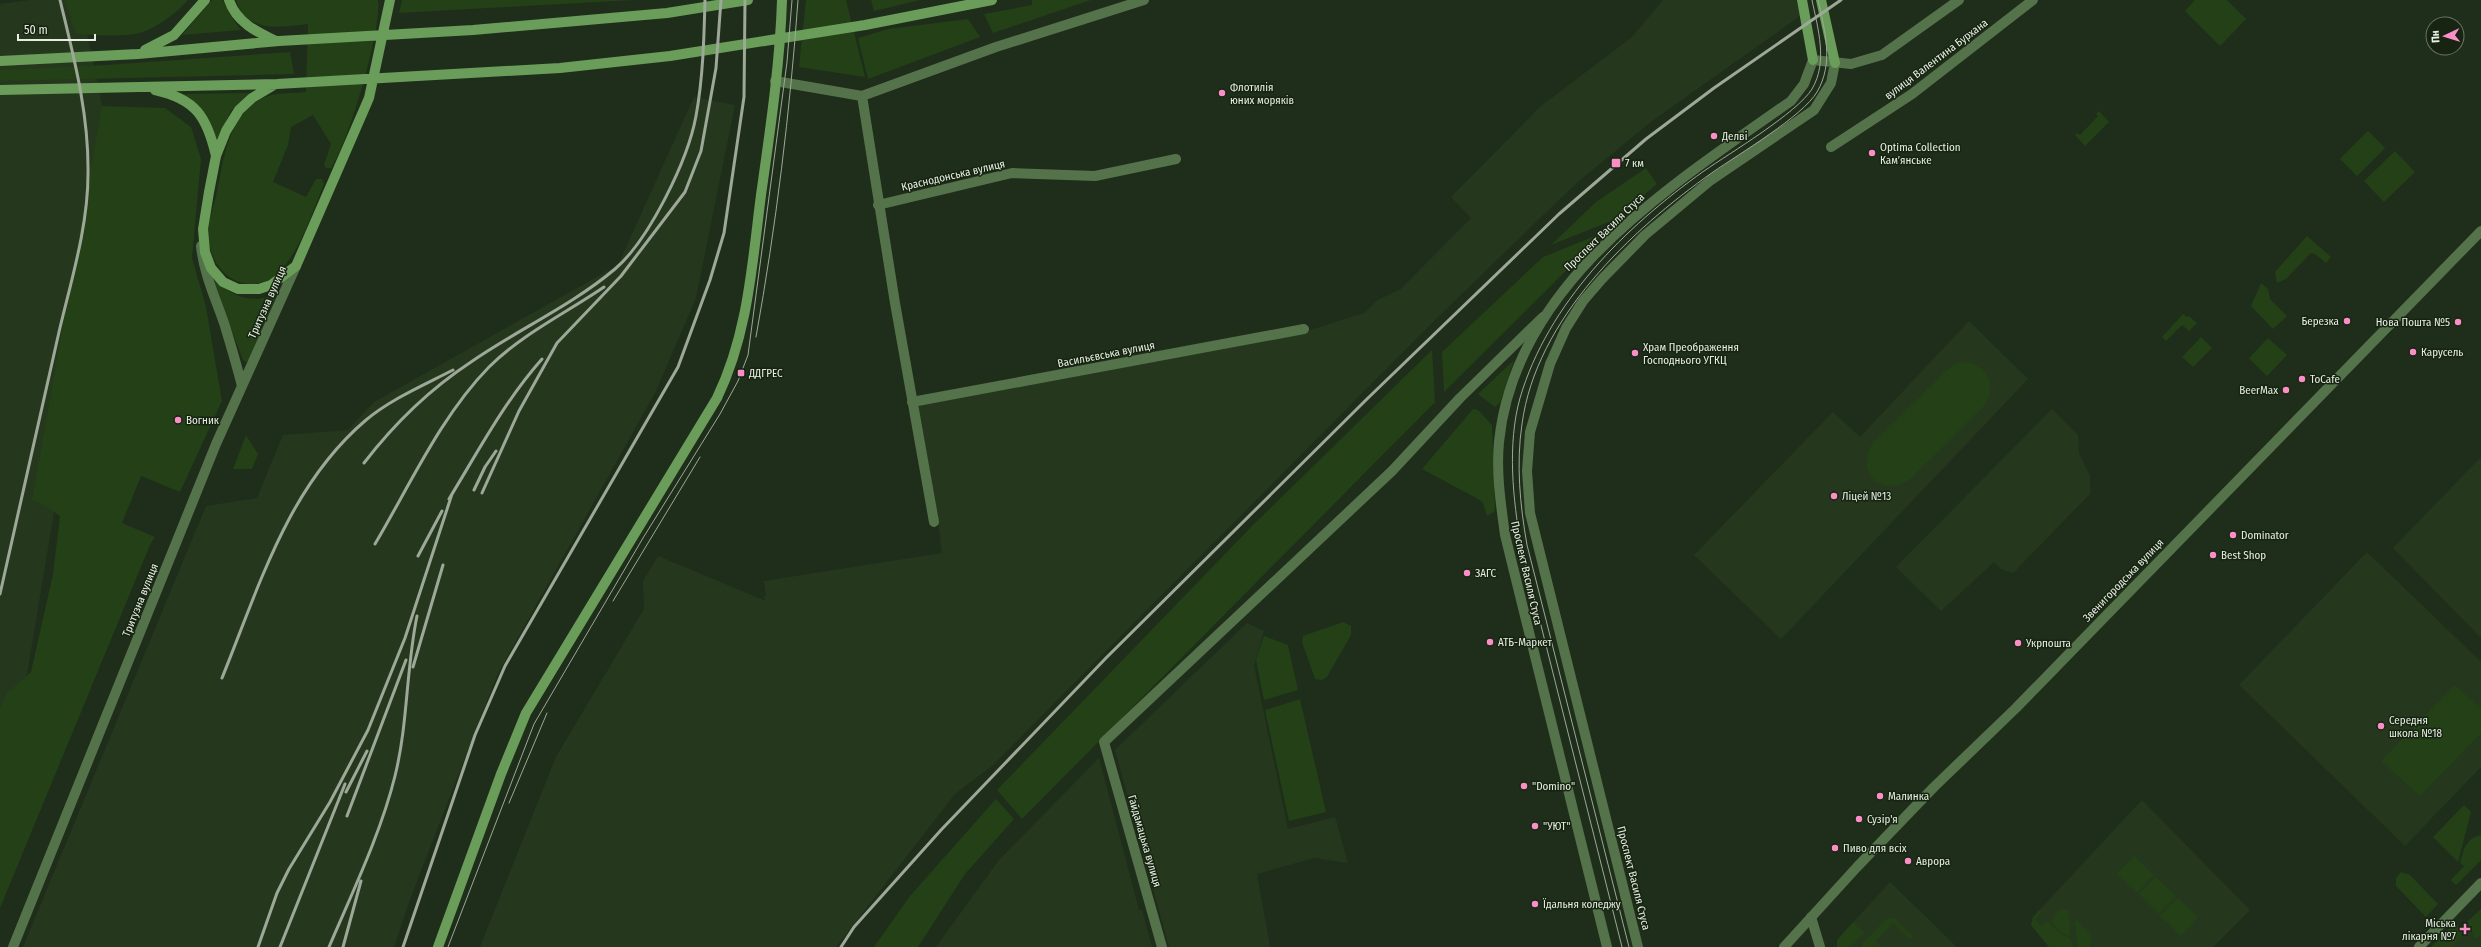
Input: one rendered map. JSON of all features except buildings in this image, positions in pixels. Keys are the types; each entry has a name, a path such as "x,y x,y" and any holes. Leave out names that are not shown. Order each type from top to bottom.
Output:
{"main road":[{"path":"138,54 174,35 205,0"},
{"path":"229,0 238,16 251,29 278,41"},
{"path":"278,84 256,94 239,110 226,131 216,156 203,228 205,252 211,268 223,282 238,289 259,289 271,285 296,266 369,98 390,0"},
{"path":"0,60 138,54 278,41 473,30 667,13 748,0"},
{"path":"438,947 501,774 526,713 717,398 731,368 748,295 775,81 782,0"},
{"path":"0,90 278,84 560,68 670,56 865,25 992,0"},
{"path":"1802,0 1813,60"},
{"path":"1821,0 1835,63"},
{"path":"140,86 170,93 187,101 201,114 210,130 216,156"}],"street":[{"path":"1813,60 1835,63 1856,63 1882,55 1959,0"},
{"name":"вулиця Валентина Бурхана","path":"1831,147 1912,94 2033,0"},
{"path":"775,81 862,96 996,47 1141,1"},
{"name":"Проспект Василя Стуса","path":"1607,947 1505,535 1501,503 1499,442 1505,409 1524,353 1548,312 1575,274 1653,200 1719,150 1791,101 1804,84 1813,60"},
{"name":"Проспект Василя Стуса","path":"1638,947 1532,520 1527,472 1530,432 1550,364 1566,328 1592,290 1645,235 1711,180 1814,110 1831,83 1835,63"},
{"path":"862,96 878,205 934,522"},
{"name":"Краснодонська вулиця","path":"878,205 1012,173 1095,176 1176,159"},
{"path":"203,228 201,243 203,264 224,324 242,386"},
{"name":"Звенигородська вулиця","path":"1784,947 1934,787 2016,708 2481,232"},
{"name":"Тритузна вулиця","path":"13,947 242,386 296,266"},
{"name":"Гайдамацька вулиця","path":"1162,947 1104,742 1392,471 1460,398 1548,312"},
{"name":"Васильєвська вулиця","path":"912,402 1304,329"},
{"path":"2419,947 2481,883"},
{"path":"1811,917 1820,947"}],"shaded area":[{"path":"30,0 80,0 113,158 27,674 0,747 0,4"},
{"path":"65,0 188,0 184,5 162,22 143,32 129,35 110,36 76,33"},
{"path":"212,0 223,0 232,18 241,30 182,35"},
{"path":"236,0 378,0 378,15 375,35 362,86 346,136 331,168 326,168 324,165 331,144 313,115 291,127 288,145 273,182 306,197 316,179 322,179 324,184 300,242 287,263 279,272 267,281 253,284 235,280 228,276 218,265 209,243 208,230 210,220 227,146 237,122 254,103 266,96 306,92 308,24 276,27 256,23 248,19 241,11"},
{"path":"402,0 634,0 399,13"},
{"path":"806,0 846,0 865,77 799,67"},
{"path":"871,0 920,0 874,11"},
{"path":"1032,0 1091,0 993,33 984,14 1032,5"},
{"path":"1663,0 1796,0 1800,16 1652,121 1579,181 1539,219 1429,326 993,765 955,794 836,947 480,947 556,757 644,609 643,581 658,556 766,601 763,597 766,596 764,581 942,553 938,520 917,404 1301,333 1364,313 1378,300 1401,289 1471,218 1451,197 1541,106 1631,38"},
{"path":"2195,0 2227,0 2246,19 2220,46 2185,11"},
{"path":"968,19 980,37 868,79 858,38 888,29"},
{"path":"290,52 294,74 0,81 0,70 106,65"},
{"path":"250,93 231,111 217,142 199,107 183,94"},
{"path":"694,97 735,105 696,298 655,393 497,675 409,902 394,947 23,947 206,506 257,498 283,435 348,430 374,402 618,265"},
{"path":"102,106 165,108 191,127 201,159 192,258 206,307 222,401 180,492 141,476 122,523 155,537 150,545 0,908 0,708 7,693 31,672 53,574 60,516 44,505 32,500"},
{"path":"2099,111 2109,122 2085,146 2075,135 2077,133 2080,135 2098,116 2096,114"},
{"path":"2368,131 2385,148 2357,176 2340,159"},
{"path":"2395,151 2415,172 2384,202 2364,181"},
{"path":"1646,168 1657,184 1616,219 1551,245 1596,202"},
{"path":"1605,232 1444,392 1442,352 1543,257"},
{"path":"2307,236 2331,257 2326,263 2315,254 2311,253 2286,279 2277,283 2275,272"},
{"path":"212,278 229,291 242,297 255,299 277,294 249,360 246,362 243,360"},
{"path":"2261,283 2268,289 2270,299 2287,316 2273,329 2251,306"},
{"path":"2183,314 2187,317 2189,316 2197,323 2189,331 2182,325 2166,341 2162,337"},
{"name":"Ліцей №13","path":"1969,321 2028,379 1781,639 1694,555 1833,412 1860,437"},
{"path":"2201,337 2212,348 2193,367 2182,357"},
{"path":"2268,338 2287,355 2267,376 2249,358"},
{"path":"1432,350 1435,402 1022,819 997,790 1253,525"},
{"path":"1514,360 1500,402 1495,407 1478,394"},
{"path":"1965,362 1980,368 1985,372 1988,378 1990,391 1984,406 1910,479 1899,484 1889,486 1881,484 1874,479 1869,472 1867,464 1868,454 1873,443 1947,370 1955,364"},
{"path":"1473,409 1478,410 1492,425 1495,508 1494,512 1487,516 1483,503 1478,499 1422,469"},
{"path":"2052,409 2078,435 2079,453 2090,476 2090,494 2013,573 2001,569 1994,562 1941,611 1896,567"},
{"path":"246,435 258,454 252,469 233,469"},
{"path":"2481,457 2481,638 2393,548"},
{"name":"Середня школа №18","path":"2367,552 2481,662 2481,767 2405,846 2239,685"},
{"path":"1343,622 1351,626 1351,635 1327,677 1322,680 1315,679 1302,642 1303,636"},
{"path":"1247,623 1264,631 1254,666 1288,829 1335,817 1348,863 1314,858 1257,874 1270,947 1169,947 1115,750"},
{"path":"1264,636 1288,645 1298,690 1264,700 1256,660"},
{"path":"2455,685 2481,709 2481,733 2420,796 2381,761"},
{"path":"1300,699 1326,812 1289,821 1265,710"},
{"path":"1099,758 1139,910 1142,910 1152,947 936,947 999,860"},
{"path":"996,799 1014,819 965,874 918,947 874,947 910,896"},
{"path":"2142,800 2250,910 2213,947 2049,947 2031,925 2033,917"},
{"path":"2464,805 2471,812 2458,862 2433,837"},
{"path":"2481,835 2481,860 2456,885 2451,880 2464,866 2460,863 2466,845 2472,839"},
{"path":"2134,856 2154,875 2137,892 2117,874"},
{"path":"2401,872 2410,875 2438,904 2426,917 2396,886 2396,878"},
{"path":"2156,877 2176,896 2159,914 2139,894"},
{"path":"1890,882 1957,947 1837,947 1837,940"},
{"path":"2178,898 2198,917 2181,936 2160,916"},
{"path":"2060,909 2069,910 2070,936 2062,933 2051,921"},
{"path":"2481,909 2481,935 2475,939 2467,922"},
{"path":"2039,910 2041,912 2035,920 2041,926 2047,921 2061,934 2070,938 2073,947 2049,947 2031,925 2033,917"},
{"path":"1890,918 1895,919 1913,936 1910,939 1893,923 1876,941 1882,947 1862,947 1863,943 1885,920"},
{"path":"2075,919 2092,936 2090,947 2078,947"},
{"path":"1853,922 1864,933 1850,947 1837,947 1837,940"},
{"name":"Міська лікарня №7","path":"2467,922 2475,939 2481,935 2481,947 2444,947"},
{"path":"2454,924 2459,926 2462,932 2460,938 2451,947 2431,947"}],"tram line":[{"path":"448,947 534,724 643,538 720,414 738,381 748,355 787,62 792,0"},
{"path":"756,337 782,169 798,0"},
{"path":"1622,947 1521,546 1514,491 1512,453 1516,416 1520,398 1533,363 1549,330 1570,299 1618,242 1675,193 1704,171 1778,121 1804,99 1812,89 1817,79 1821,57 1819,34 1812,0"},
{"path":"1629,947 1527,545 1522,515 1519,469 1522,424 1531,385 1546,348 1567,313 1592,280 1620,250 1682,195 1785,123 1810,102 1817,92 1822,81 1827,58 1825,35 1818,0"},
{"path":"613,601 700,457"},
{"path":"509,803 547,713"}],"railway":[{"path":"0,594 78,254 85,214 88,174 86,130 80,86 60,0"},
{"path":"364,463 400,421 441,384 489,350 580,295 598,282 615,269 628,256 641,239 676,176 692,134 702,73 705,0"},
{"path":"482,493 519,411 557,343 621,276 685,192 701,151 716,68 721,0"},
{"path":"403,947 475,735 505,666 678,367 710,280 724,233 744,97 745,0"},
{"path":"841,947 854,927 941,830 1106,658 1368,398 1559,214 1646,139 1714,88 1841,0"},
{"path":"375,544 441,429 472,386 489,367 516,344 604,287"},
{"path":"449,499 504,409 528,375 542,359"},
{"path":"222,678 263,574 296,507 316,475 339,446 376,412 386,405 453,370"},
{"path":"474,490 485,467 496,451"},
{"path":"258,947 277,893 289,869 330,802 368,730 405,638 452,494"},
{"path":"418,556 442,511"},
{"path":"413,667 443,565"},
{"path":"329,947 374,841 395,776 405,716 413,636 417,616"},
{"path":"347,816 406,660"},
{"path":"346,792 367,751"},
{"path":"280,947 345,784"},
{"path":"343,947 361,881"}],"place":[{"name":"Флотилія юних моряків","path":"1222,93"},
{"name":"Делві","path":"1714,136"},
{"name":"Optima Collection Кам’янське","path":"1872,153"},
{"name":"7 км","path":"1616,163"},
{"name":"Березка","path":"2347,321"},
{"name":"Нова Пошта №5","path":"2458,322"},
{"name":"Карусель","path":"2413,352"},
{"name":"Храм Преображення Господнього УГКЦ","path":"1635,353"},
{"name":"ДДГРЕС","path":"741,373"},
{"name":"ToCafe","path":"2302,379"},
{"name":"BeerMax","path":"2286,390"},
{"name":"Вогник","path":"178,420"},
{"name":"Ліцей №13","path":"1834,496"},
{"name":"Dominator","path":"2233,535"},
{"name":"Best Shop","path":"2213,555"},
{"name":"ЗАГС","path":"1467,573"},
{"name":"АТБ-Маркет","path":"1490,642"},
{"name":"Укрпошта","path":"2018,643"},
{"name":"Середня школа №18","path":"2381,726"},
{"name":"\"Domino\"","path":"1524,786"},
{"name":"Малинка","path":"1880,796"},
{"name":"Сузір'я","path":"1859,819"},
{"name":"\"УЮТ\"","path":"1535,826"},
{"name":"Пиво для всіх","path":"1835,848"},
{"name":"Аврора","path":"1908,861"},
{"name":"Їдальня коледжу","path":"1535,904"},
{"name":"Міська лікарня №7","path":"2465,929"}]}
